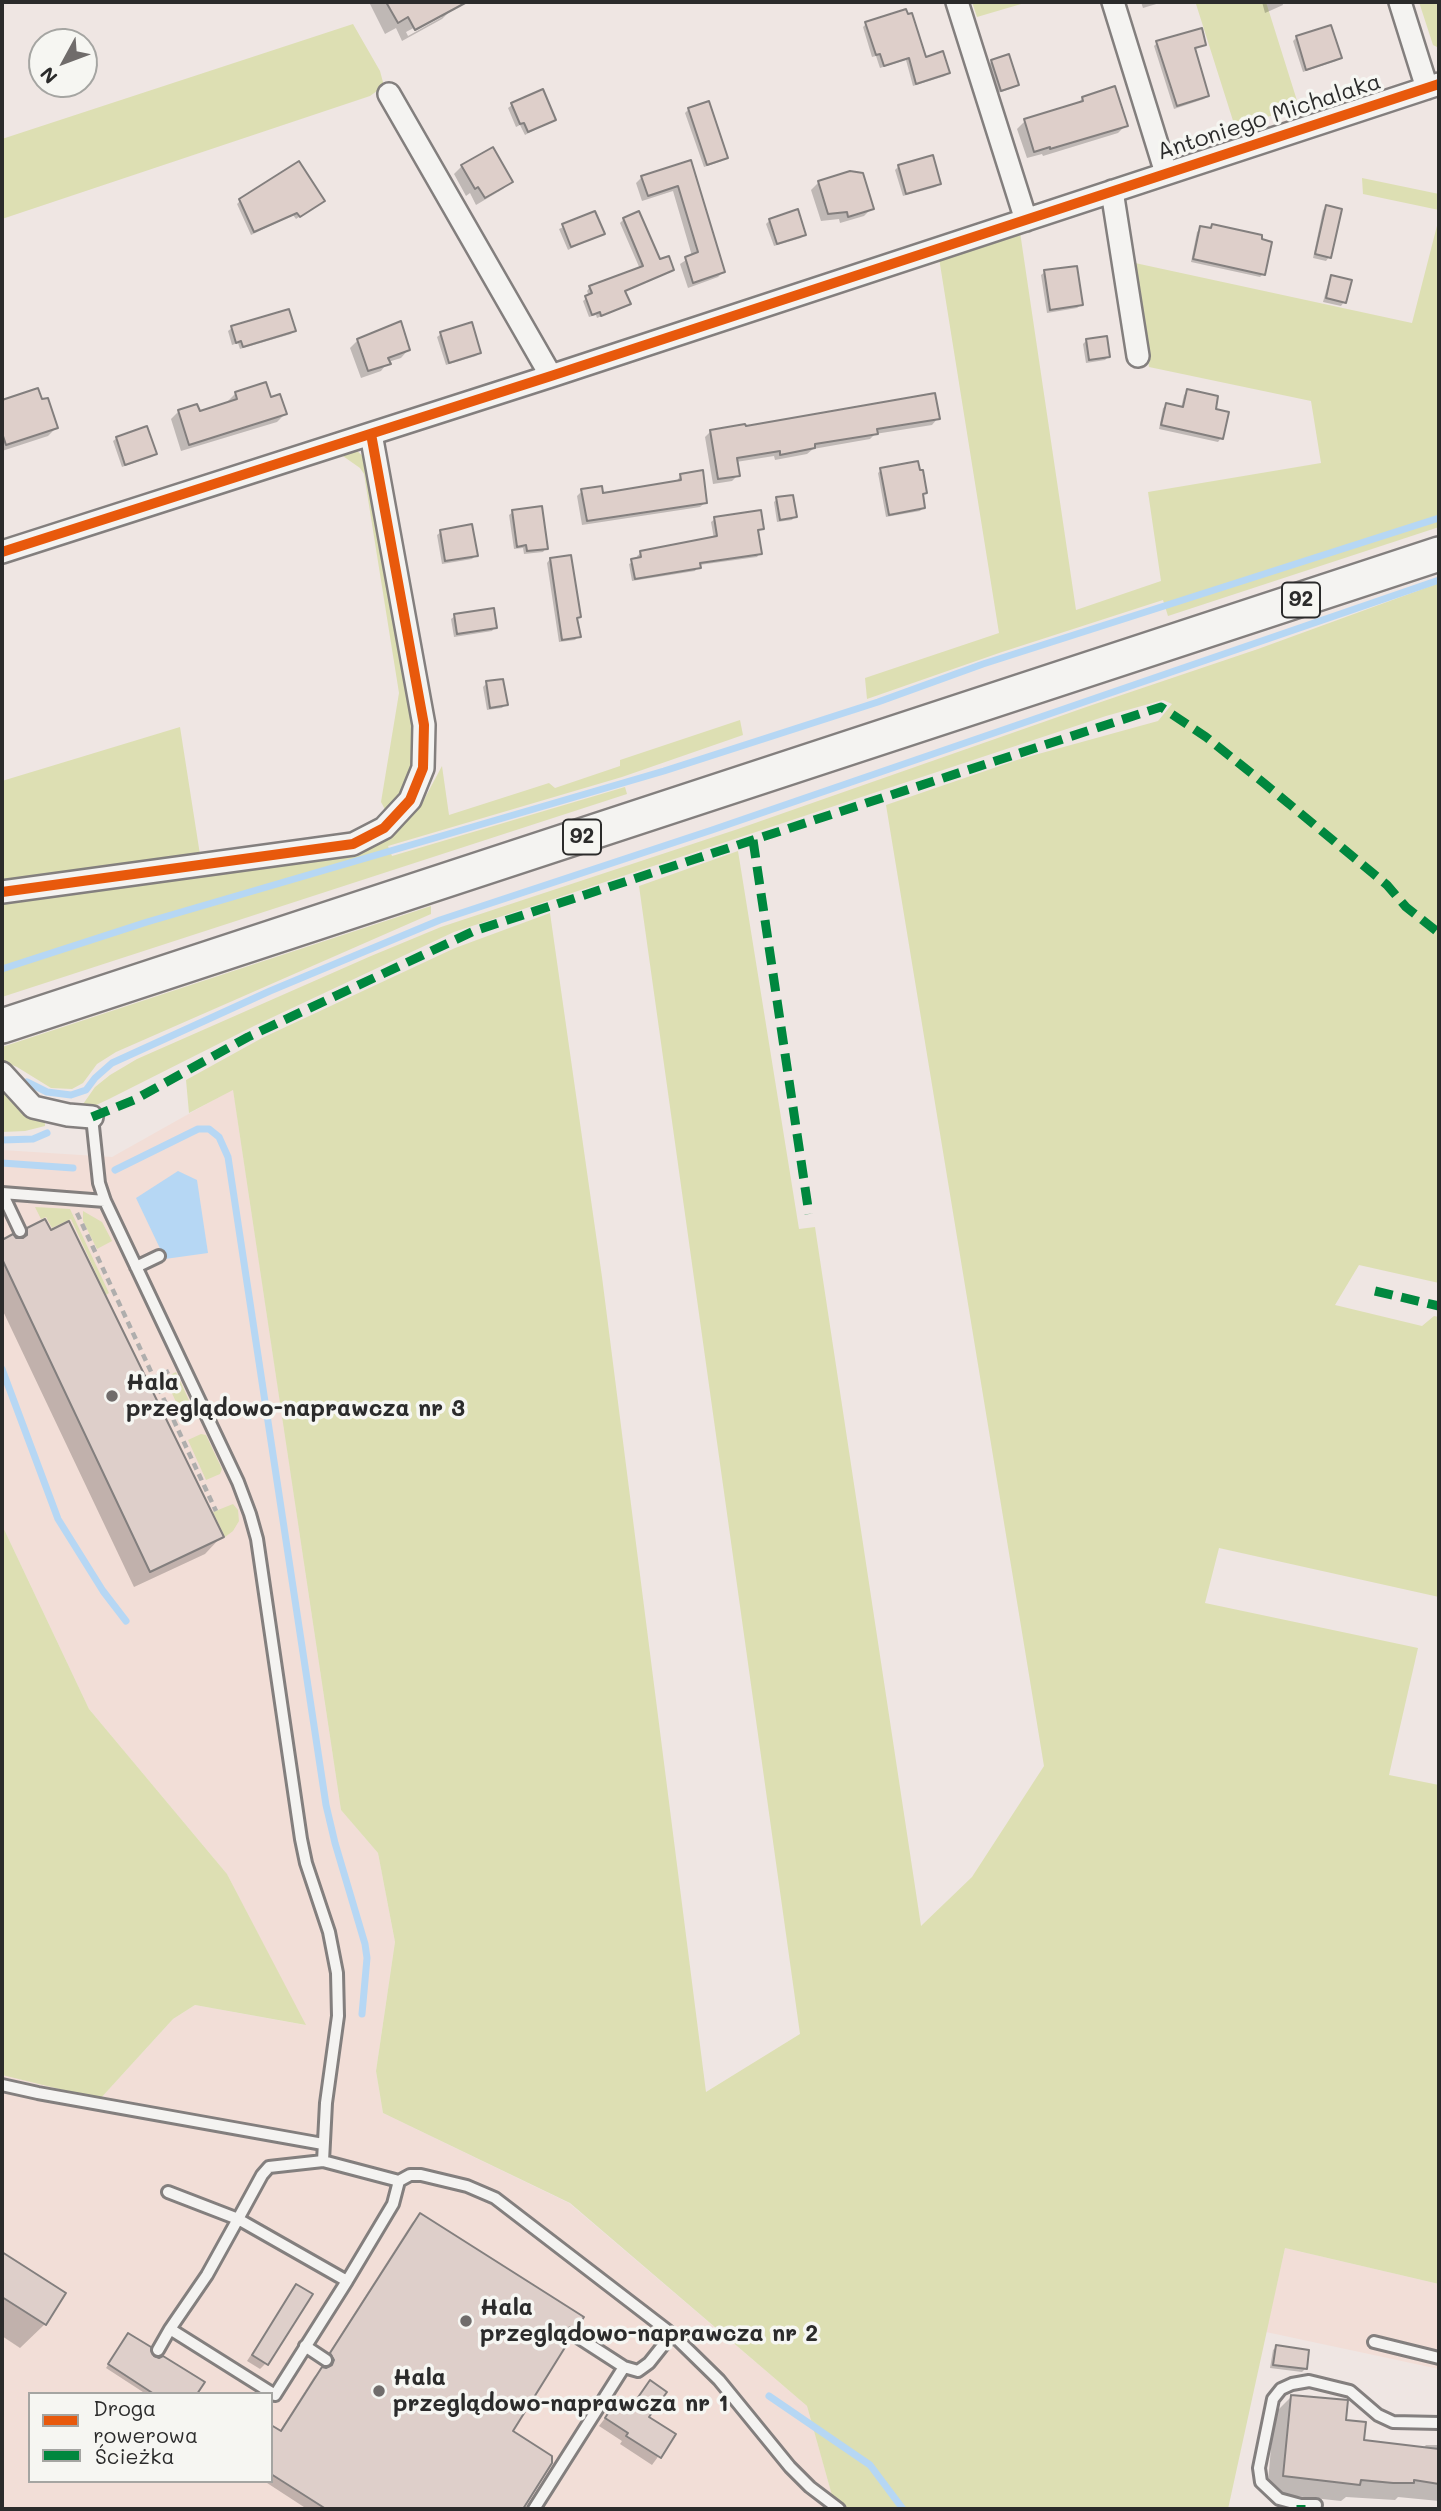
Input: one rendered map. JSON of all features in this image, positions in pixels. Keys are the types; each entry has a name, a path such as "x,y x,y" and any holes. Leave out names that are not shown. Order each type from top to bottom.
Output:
{"main road":[{"name":"92","path":"2,1026 1439,554"}],"street":[{"path":"957,2 1026,220"},
{"path":"1113,2 1166,173"},
{"path":"1399,2 1433,86"},
{"name":"Antoniego Michalaka","path":"2,552 371,435 1433,86"},
{"path":"389,94 551,376"},
{"path":"1112,191 1138,356"},
{"path":"2,892 353,844 384,828 410,800 423,768 424,725 371,435"},
{"path":"2,1073 33,1107 92,1117"}],"lane":[{"path":"92,1117 99,1183 105,1201 238,1482 257,1539 301,1839 337,1973 338,2016 323,2161"},
{"path":"20,1231 2,1194 105,1201"},
{"path":"136,1268 159,1256"},
{"path":"2,2085 38,2094 323,2144"},
{"path":"158,2350 207,2275 269,2167 323,2161 398,2181 410,2175 421,2175 467,2186 495,2198 673,2334 719,2380 790,2467 810,2487 839,2509"},
{"path":"273,2396 393,2204 398,2181"},
{"path":"168,2192 238,2219 347,2281"},
{"path":"170,2329 267,2392"},
{"path":"573,2334 624,2367 638,2371 645,2368 673,2334"},
{"path":"1374,2342 1439,2358"},
{"path":"305,2346 326,2360"},
{"path":"534,2509 624,2367"},
{"path":"1316,2505 1279,2500 1261,2482 1259,2469 1273,2399 1281,2389 1309,2381 1350,2390 1385,2420 1439,2423"}],"path":[{"path":"74,1199 80,1222 216,1511"},
{"path":"106,1298 114,1295"}],"shaded area":[{"path":"233,1089 341,1810 378,1853 395,1942 376,2071 383,2113 569,2203 807,2406 836,2509 2,2509 2,2075 100,2099 173,2019 195,2005 305,2025 227,1874 89,1709 2,1525 2,1150 112,1157"},
{"path":"1285,2248 1439,2284 1439,2369 1266,2332"}],"green space":[{"path":"972,2 1028,2 977,17"},
{"path":"1266,2 1299,107 1235,127 1196,4"},
{"path":"1419,2 1439,2 1439,48 1433,45"},
{"path":"353,24 380,71 384,86 370,96 2,219 2,139"},
{"path":"1362,178 1439,194 1439,210 1363,194"},
{"path":"1439,218 1439,527 1168,616 1163,600 867,699 865,678 999,633 939,258 1020,232 1076,610 1161,581 1148,492 1321,463 1311,401 1149,367 1135,263 1412,323"},
{"path":"354,448 368,461 414,719 415,755 412,776 389,817 381,802 399,693 364,474 340,454"},
{"path":"1439,583 1439,1283 1359,1265 1335,1305 1422,1326 1434,1316 1439,1317 1439,1597 1219,1548 1205,1603 1418,1648 1389,1775 1439,1785 1439,2284 1285,2248 1228,2509 850,2509 833,2499 807,2406 570,2203 383,2113 376,2071 395,1942 378,1853 341,1810 233,1090 189,1113 186,1080 262,1038 455,948 550,913 602,1277 706,2092 800,2034 639,886 738,851 799,1229 815,1227 921,1926 972,1877 1044,1766 886,805 1020,759 1158,721 1172,704 1163,700 1106,716 454,932 254,1026 88,1109 81,1107 95,1087 137,1059 441,927 738,829 1258,649"},
{"path":"740,720 743,735 622,777 388,846 392,856 625,787 627,794 2,997 2,901 364,850 386,840 420,807 442,766 449,815 549,783 555,788 620,766 620,760"},
{"path":"180,727 201,861 2,887 2,781"},
{"path":"431,906 431,914 116,1052 97,1064 83,1083 72,1089 51,1088 2,1061 2,1047"},
{"path":"2,1088 20,1110 45,1119 45,1126 25,1131 2,1132"},
{"path":"35,1207 70,1209 109,1293 106,1295 71,1219 52,1228 46,1217 41,1219"},
{"path":"83,1211 102,1222 112,1241 97,1249 83,1221"},
{"path":"176,1372 192,1407 192,1410 182,1415 165,1378"},
{"path":"201,1434 206,1435 222,1469 220,1474 206,1480 188,1440"},
{"path":"233,1504 238,1510 239,1521 225,1537 213,1512"},
{"path":"2,1525 89,1709 227,1874 306,2025 195,2005 173,2019 100,2099 2,2075"}],"water":[{"path":"178,1171 197,1180 208,1253 165,1259 136,1198"}],"building":[{"path":"386,2 467,2 415,30 408,17 398,23"},
{"path":"906,9 908,14 912,13 926,57 943,51 950,73 916,84 909,58 884,66 880,54 876,55 865,22"},
{"path":"1331,25 1342,58 1306,70 1296,36"},
{"path":"1202,28 1206,45 1195,48 1209,96 1177,106 1156,41"},
{"path":"1009,54 1019,85 1001,91 991,60"},
{"path":"1115,86 1128,126 1034,152 1024,119 1083,101 1082,97"},
{"path":"543,89 556,120 528,132 524,123 520,124 511,103"},
{"path":"709,101 728,158 707,165 688,108"},
{"path":"493,147 513,182 485,198 478,187 475,189 461,165"},
{"path":"933,155 941,184 906,194 898,165"},
{"path":"691,160 725,272 693,283 685,257 698,252 678,186 648,196 641,176"},
{"path":"299,161 325,201 300,217 297,213 254,232 239,199"},
{"path":"850,171 863,173 874,209 848,217 847,212 828,214 818,181"},
{"path":"1326,205 1342,209 1331,258 1315,254"},
{"path":"798,209 806,235 777,244 769,219"},
{"path":"595,211 605,234 571,247 562,224"},
{"path":"639,211 660,259 669,256 674,270 625,291 631,304 601,316 600,312 592,315 585,296 592,293 589,286 643,266 623,218"},
{"path":"1212,224 1262,235 1262,239 1272,242 1265,275 1193,259 1200,226 1211,228"},
{"path":"1077,266 1083,305 1050,310 1044,270"},
{"path":"1331,275 1352,280 1346,303 1326,298"},
{"path":"289,309 296,331 243,347 241,341 236,343 231,326"},
{"path":"401,321 410,350 388,358 391,364 368,371 357,339"},
{"path":"472,322 481,353 449,363 440,332"},
{"path":"1107,336 1110,357 1089,360 1086,339"},
{"path":"266,382 271,397 280,394 287,414 189,445 178,410 197,404 200,411 237,399 235,392"},
{"path":"38,388 42,399 48,398 58,428 6,445 2,433 2,400"},
{"path":"1187,389 1218,396 1216,409 1229,412 1223,439 1161,425 1166,403 1183,407"},
{"path":"935,393 940,419 877,429 878,434 815,444 815,448 780,455 780,451 737,458 740,476 718,479 710,430"},
{"path":"147,426 157,454 125,465 116,437"},
{"path":"918,461 920,470 923,470 927,493 923,494 925,508 889,515 880,468"},
{"path":"703,470 707,503 587,521 581,489 602,486 603,493 681,480 680,474"},
{"path":"793,495 797,517 780,520 776,497"},
{"path":"542,506 548,549 527,551 526,545 517,547 512,510"},
{"path":"761,510 764,529 758,530 762,554 700,563 701,568 635,579 631,559 641,557 640,551 717,536 714,517"},
{"path":"472,524 478,556 445,561 440,530"},
{"path":"571,555 581,617 577,618 581,637 562,640 550,558"},
{"path":"494,608 497,628 457,634 454,614"},
{"path":"503,679 508,705 490,708 486,681"},
{"name":"Hala przeglądowo-naprawcza nr 3","path":"45,1219 51,1230 69,1221 224,1537 150,1572 2,1259 2,1240 13,1234 16,1238 23,1238 27,1235 27,1228"},
{"path":"420,2213 584,2317 577,2327 566,2330 569,2341 513,2431 552,2456 552,2463 523,2509 326,2509 273,2475 273,2426 281,2431 322,2367 332,2365 334,2360 330,2353"},
{"path":"2,2252 66,2293 46,2325 2,2297"},
{"path":"296,2284 313,2294 268,2365 252,2355"},
{"path":"128,2333 151,2347 154,2356 163,2356 205,2382 198,2392 151,2392 108,2364"},
{"path":"1276,2345 1309,2350 1307,2369 1273,2365"},
{"path":"650,2380 667,2392 649,2417 676,2434 661,2458 626,2436 628,2433 605,2418 618,2397 632,2406"},
{"path":"1291,2395 1348,2400 1346,2420 1366,2422 1364,2440 1439,2449 1439,2484 1414,2480 1414,2483 1393,2483 1361,2480 1360,2485 1283,2476"}],"waterway":[{"path":"2,969 147,922 664,771 878,702 983,664 1439,518"},
{"path":"27,1082 47,1092 71,1095 86,1090 112,1063 270,991 440,920 712,830 1439,580"},
{"path":"115,1170 198,1129 209,1129 219,1137 228,1157 326,1805 365,1944 367,1958 362,2014"},
{"path":"2,1140 33,1139 47,1133"},
{"path":"2,1163 73,1168"},
{"path":"2,1369 58,1519 103,1591 126,1621"},
{"path":"769,2396 870,2465 903,2509"}],"marked path":[{"path":"92,1117 134,1100 248,1037 474,931 1161,707 1206,737 1265,784 1387,885 1406,907 1439,933"},
{"path":"753,840 809,1214"},
{"path":"1375,1291 1439,1306"}],"cycle path":[{"path":"2,552 551,376 1439,84"},
{"path":"2,892 353,844 384,828 410,800 423,768 424,725 371,434"}],"place":[{"name":"Hala przeglądowo-naprawcza nr 3","path":"112,1396"},
{"name":"Hala przeglądowo-naprawcza nr 2","path":"466,2321"},
{"name":"Hala przeglądowo-naprawcza nr 1","path":"379,2391"}]}
